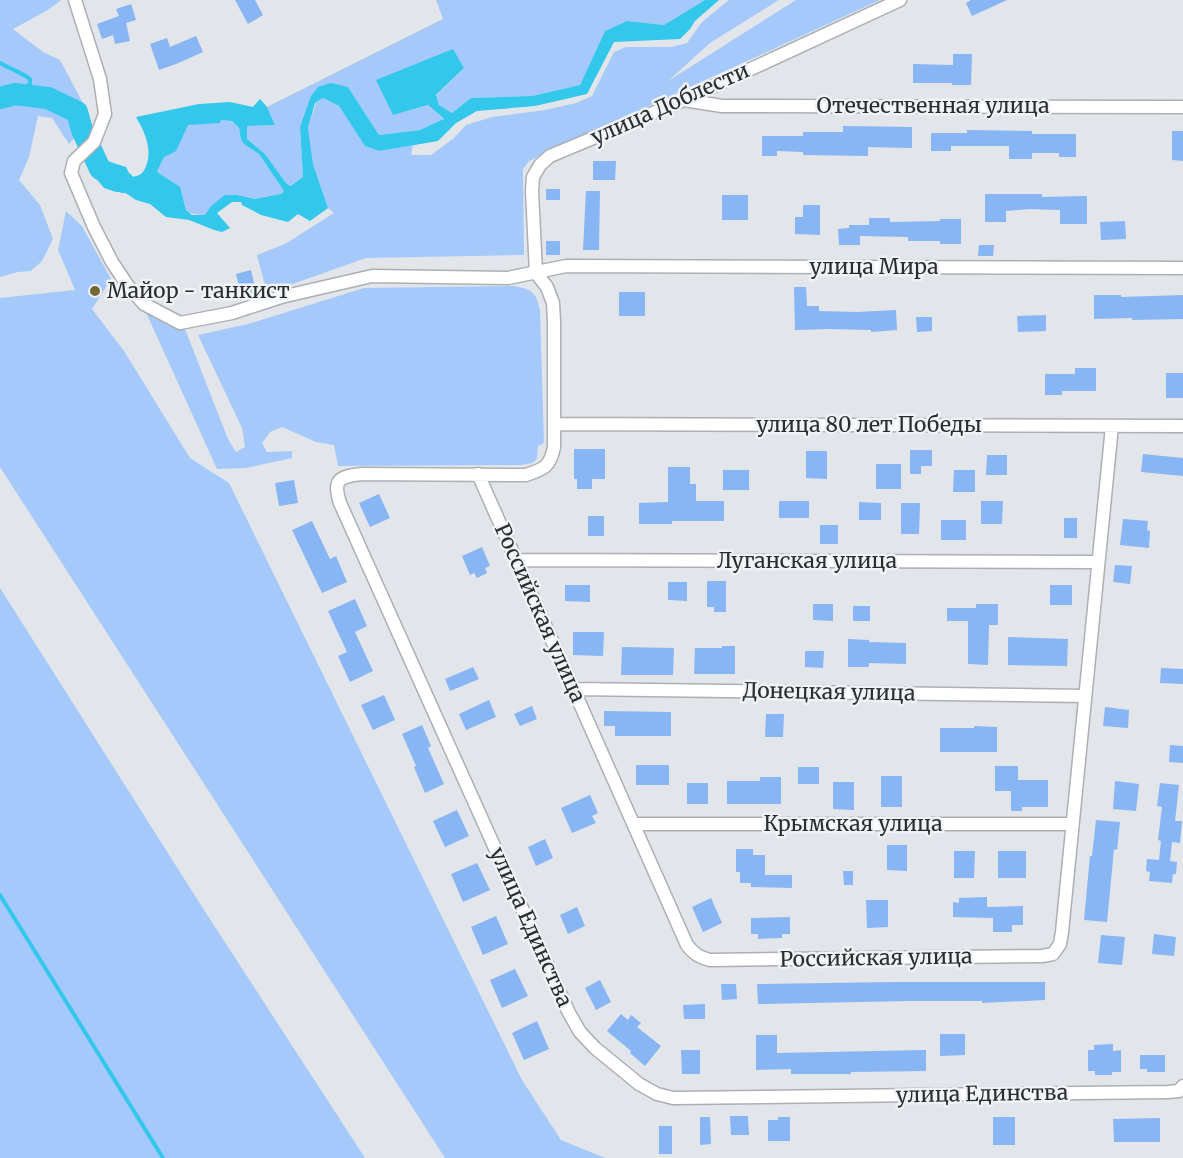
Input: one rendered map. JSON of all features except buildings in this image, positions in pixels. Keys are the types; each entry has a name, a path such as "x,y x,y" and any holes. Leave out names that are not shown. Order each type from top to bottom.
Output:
{"street":[{"name":"улица Мира","path":"75,0 100,79 105,114 94,142 74,161 71,173 94,227 128,286 144,304 180,323 232,313 281,297 372,276 508,278 566,266 1183,268"},
{"name":"улица Доблести","path":"536,273 533,177 540,165 550,156 684,100 900,0"},
{"name":"Отечественная улица","path":"684,100 722,106 1183,107"},
{"path":"536,273 547,287 553,303 554,424"},
{"name":"улица 80 лет Победы","path":"554,424 1183,426"},
{"name":"улица Единства","path":"554,424 554,447 551,459 543,470 526,474 361,474 344,477 336,490 569,1013 580,1032 595,1048 639,1084 657,1094 673,1098 1168,1092 1179,1091 1183,1086"},
{"name":"Российская улица","path":"478,474 687,945 693,953 710,960 1042,956 1053,954 1060,945 1112,426"},
{"name":"Луганская улица","path":"516,560 1098,562"},
{"name":"Донецкая улица","path":"574,689 1085,696"},
{"name":"Крымская улица","path":"634,824 1072,824"}],"shaded area":[{"path":"0,0 61,0 48,10 13,29 43,52 60,60 84,105 84,128 69,144 52,118 38,116 29,157 19,180 40,205 53,239 42,261 31,271 0,277"},
{"path":"436,0 705,0 664,25 627,21 605,31 580,85 532,96 471,98 452,113 439,105 436,96 464,68 377,80 393,115 428,105 444,120 420,130 379,135 348,87 318,87 300,127 303,177 289,186 265,154 247,139 247,126 275,125 267,107 443,19"},
{"path":"705,0 719,0 695,21 680,39 614,42 587,94 535,106 477,111 456,123 438,141 379,151 365,146 339,106 323,98 315,103 308,128 313,164 328,208 310,221 298,214 288,222 261,215 242,205 241,202 232,202 217,213 230,228 222,232 189,220 166,217 150,204 136,200 124,192 104,188 90,171 104,160 126,167 131,177 143,172 149,151 136,117 199,104 230,102 253,107 260,99 267,107 275,125 247,126 247,139 265,154 290,186 303,177 300,127 311,96 318,87 331,83 348,87 379,135 420,130 444,119 428,105 393,115 376,80 453,49 464,68 436,95 439,105 452,113 471,98 532,96 580,85 605,31 627,21 664,25","holes":["221,120 232,121 239,128 241,140 259,154 284,191 281,194 255,199 225,195 211,206 205,215 192,215 186,210 180,187 157,172 164,157 176,151 188,125 220,123"]},
{"path":"729,0 779,0 710,43 668,81 796,0 880,0 529,161 523,169 524,255 366,258 267,293 257,255 285,244 334,213 328,208 313,164 308,128 316,103 323,98 339,106 366,146 379,151 413,145 411,155 431,155 454,138 466,125 492,117 545,110 576,103 592,96 614,52 626,47 671,47 687,43 702,22"},
{"path":"220,120 232,121 239,128 241,140 259,154 284,191 281,194 255,199 237,195 211,206 205,215 191,213 186,209 177,190 157,173 164,157 188,124 220,123"},
{"path":"66,211 82,226 111,279 92,309 124,351 190,458 229,483 522,1080 561,1140 605,1158 445,1158 0,467 0,298 75,290 58,250"},
{"path":"513,286 532,292 540,310 544,443 538,446 537,459 532,463 522,465 338,466 334,445 316,442 282,427 270,432 262,443 267,452 292,451 292,458 246,468 217,469 144,308 159,318 185,329 228,439 236,452 245,447 242,428 198,335 248,324 364,288"},
{"path":"0,588 204,910 365,1158 0,1158"}],"waterway":[{"path":"0,63 30,79 30,84 15,94"},
{"path":"0,98 15,94 48,98 77,112 82,130 100,169 123,182"},
{"path":"0,895 163,1158"}],"place":[{"name":"Майор - танкист","path":"95,291"}]}
